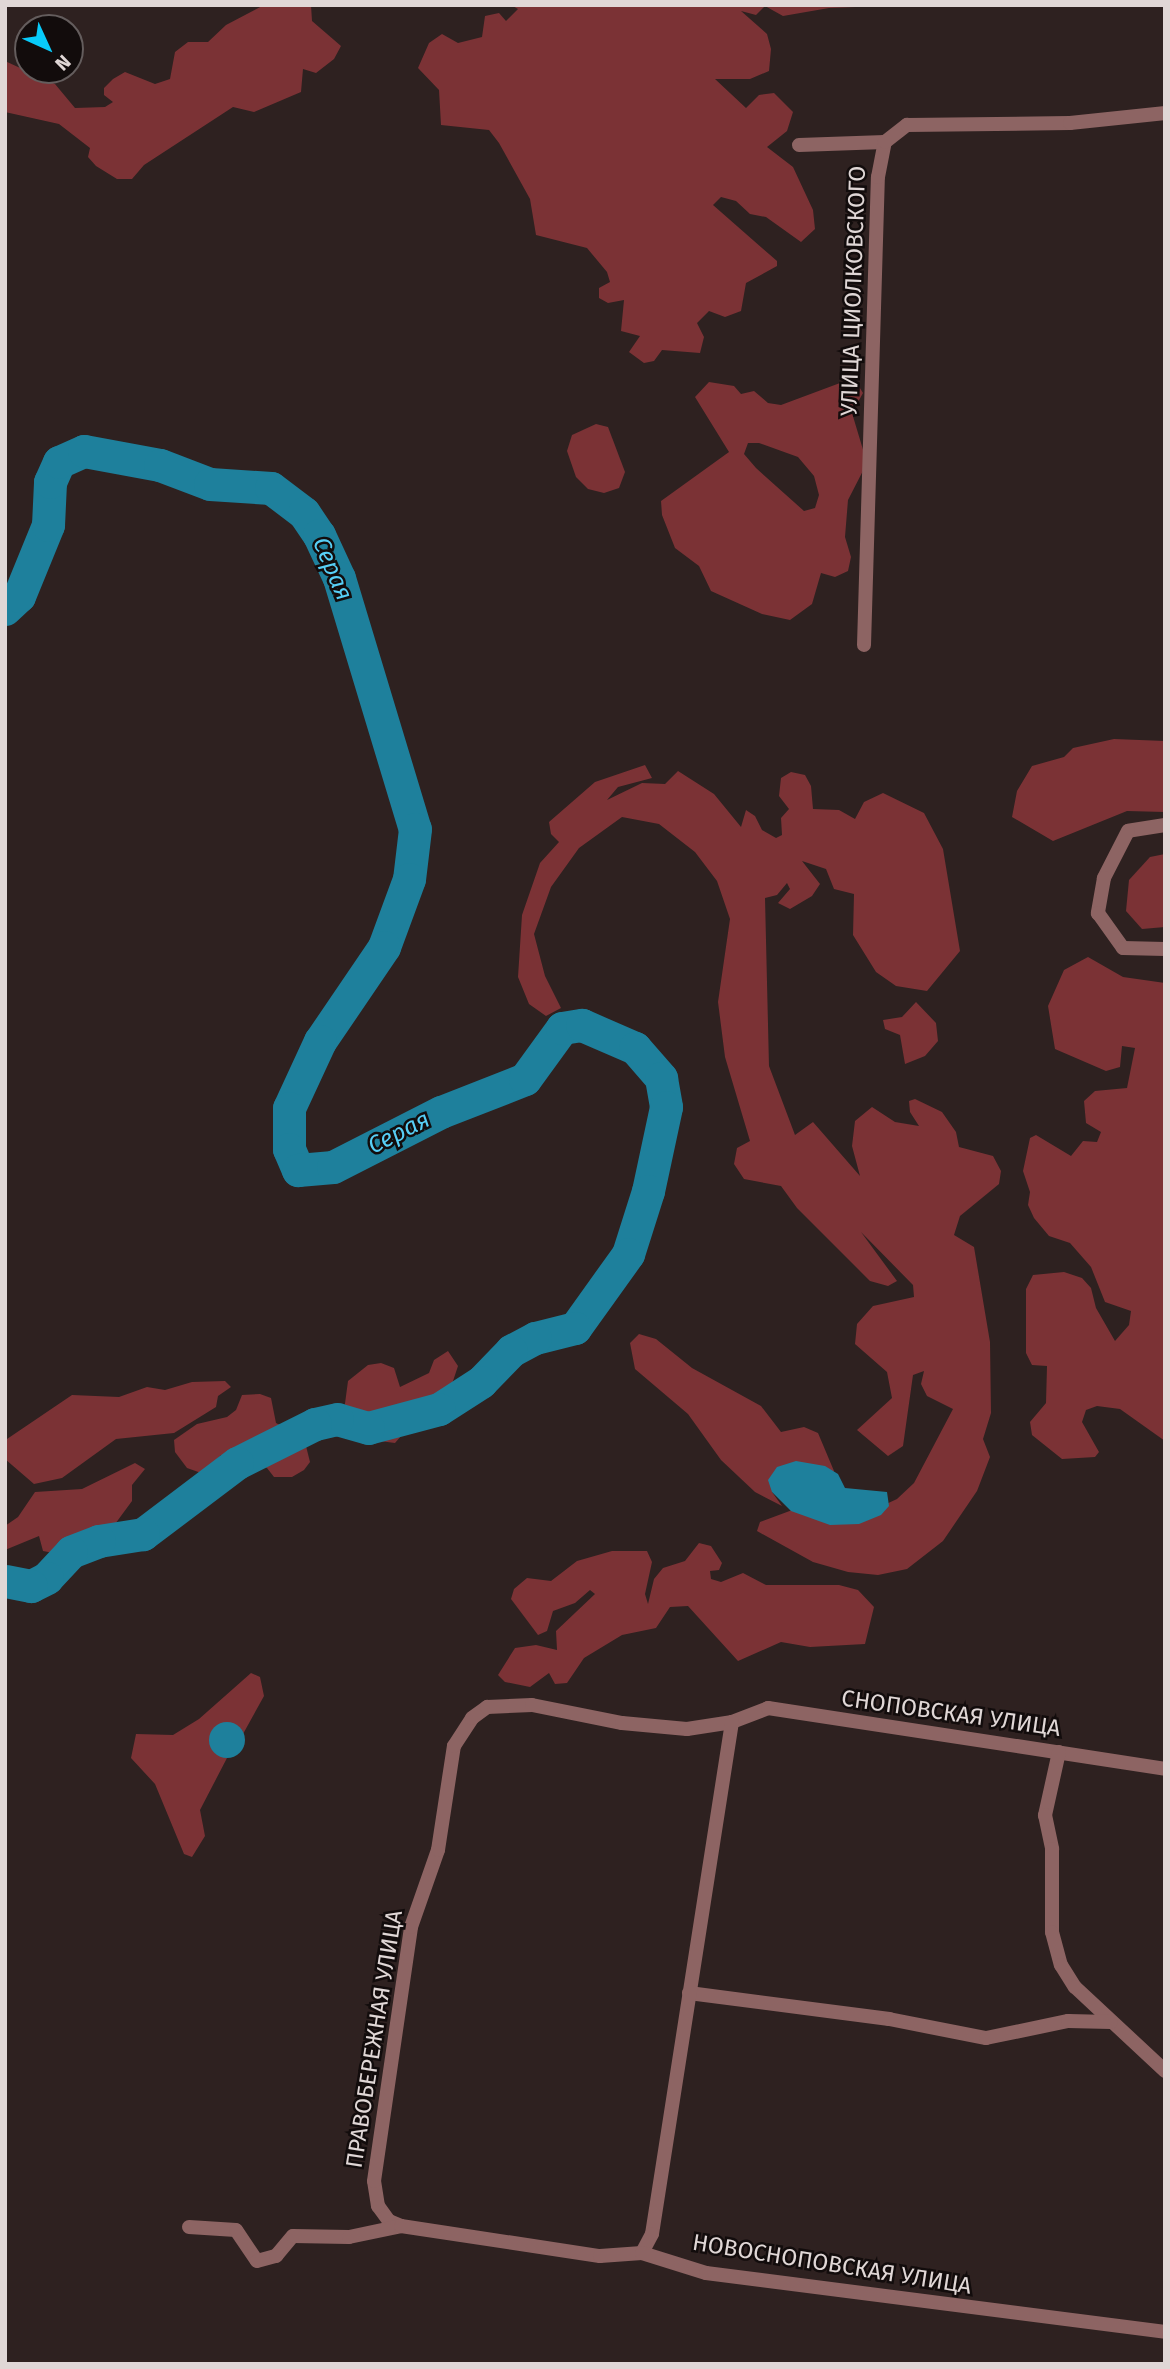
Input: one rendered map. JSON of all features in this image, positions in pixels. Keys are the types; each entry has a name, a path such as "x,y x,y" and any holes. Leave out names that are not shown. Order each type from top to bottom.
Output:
{"street":[{"name":"УЛИЦА ЦИОЛКОВСКОГО","path":"864,645 878,177 885,142 907,125 1070,123 1165,113"},
{"path":"799,145 885,142"},
{"path":"1165,825 1128,831 1104,878 1098,913 1123,948 1165,949"},
{"name":"СНОПОВСКАЯ УЛИЦА","path":"498,1706 531,1705 622,1723 687,1729 732,1722 768,1709 1165,1769"},
{"name":"ПРАВОБЕРЕЖНАЯ УЛИЦА","path":"401,2226 389,2221 378,2206 374,2180 411,1927 438,1850 454,1746 472,1718 487,1707 498,1706"},
{"path":"642,2253 652,2234 732,1722"},
{"path":"1059,1752 1045,1815 1052,1849 1052,1932 1061,1965 1074,1987 1165,2071"},
{"path":"689,1993 889,2019 986,2038 1068,2021 1111,2022"},
{"name":"НОВОСНОПОВСКАЯ УЛИЦА","path":"189,2227 236,2230 257,2261 276,2256 293,2236 349,2237 401,2226 600,2256 642,2253 706,2273 1165,2332"}],"shaded area":[{"path":"264,5 311,5 312,21 341,46 334,59 316,73 303,69 301,92 254,112 233,107 144,165 132,179 117,179 96,166 88,157 90,148 59,124 5,112 5,61 14,65 14,84 55,84 75,108 105,107 113,102 104,95 104,88 113,79 125,72 155,84 170,79 175,52 188,42 208,42 226,25"},
{"path":"511,5 909,5 829,8 783,16 765,6 756,15 741,11 767,34 771,49 769,71 750,79 715,79 746,108 759,95 774,93 793,112 787,131 767,147 793,167 813,210 815,229 801,242 766,217 750,214 736,201 721,197 713,205 777,261 777,266 746,283 741,311 725,317 709,311 697,323 704,337 700,353 662,350 654,361 644,363 629,352 640,336 621,331 624,300 608,303 599,298 599,288 610,282 607,272 587,248 536,235 530,199 499,143 489,130 441,125 439,90 418,68 429,43 442,34 458,43 482,37 485,16 499,13 506,21 518,9"},
{"path":"709,382 734,386 741,394 754,391 768,403 781,405 840,383 858,385 863,393 852,413 867,463 848,500 845,537 851,557 848,571 835,577 821,573 812,604 790,620 762,614 711,591 699,566 675,548 662,515 661,501 729,452 695,397","holes":["748,443 759,443 798,457 814,476 819,495 815,508 804,511 744,454"]},
{"path":"596,424 608,427 625,472 619,488 604,493 588,489 576,477 567,451 572,435"},
{"path":"1114,739 1165,741 1165,812 1127,811 1053,841 1012,817 1017,791 1032,766 1064,757 1073,748"},
{"path":"645,765 652,778 618,787 607,800 642,783 665,784 678,771 714,794 741,827 746,810 755,816 762,830 776,838 782,835 781,818 789,809 779,796 781,778 791,772 805,775 811,786 813,809 839,810 855,819 864,802 883,793 924,813 943,849 960,951 927,991 896,986 876,972 853,935 854,894 834,889 826,869 802,861 820,884 812,896 790,909 778,903 790,889 787,883 777,895 765,898 769,1066 795,1135 813,1122 860,1176 852,1146 855,1121 872,1107 895,1122 919,1126 910,1112 909,1101 915,1099 942,1112 956,1132 959,1147 993,1156 1001,1171 999,1184 960,1216 954,1235 974,1247 990,1342 991,1413 983,1439 990,1457 977,1491 943,1541 907,1569 878,1575 848,1572 813,1562 757,1531 760,1522 795,1509 856,1518 897,1499 914,1483 953,1409 927,1396 921,1384 924,1371 913,1375 903,1446 888,1456 857,1430 892,1398 887,1372 855,1344 857,1324 873,1306 914,1297 913,1285 861,1232 897,1281 888,1286 870,1281 797,1208 781,1186 744,1179 734,1164 737,1148 750,1141 725,1057 718,1002 730,919 717,881 695,852 659,824 622,817 579,848 551,887 534,934 545,976 561,1008 546,1016 529,1004 518,977 522,915 540,863 559,842 551,834 549,822 595,782"},
{"path":"1165,854 1165,927 1142,929 1126,911 1129,880 1150,857"},
{"path":"1088,957 1123,977 1165,983 1165,1441 1120,1409 1097,1406 1086,1410 1082,1422 1099,1452 1095,1457 1062,1459 1032,1435 1030,1422 1046,1403 1047,1366 1032,1365 1026,1353 1026,1289 1033,1275 1064,1272 1082,1278 1091,1288 1096,1308 1115,1341 1129,1325 1131,1311 1105,1302 1091,1267 1070,1243 1049,1236 1034,1218 1028,1205 1030,1192 1023,1171 1030,1138 1036,1135 1071,1156 1083,1141 1097,1142 1101,1132 1086,1123 1084,1101 1095,1091 1127,1088 1135,1048 1122,1046 1120,1067 1106,1071 1055,1049 1048,1006 1064,970"},
{"path":"916,1002 936,1023 938,1041 925,1056 905,1064 900,1035 885,1029 883,1020 902,1017"},
{"path":"639,1334 656,1339 692,1368 761,1406 781,1432 804,1427 818,1433 834,1471 829,1476 772,1492 782,1506 755,1492 721,1460 688,1414 635,1369 630,1343"},
{"path":"448,1351 458,1366 451,1387 437,1397 428,1418 408,1428 395,1443 372,1440 367,1431 355,1428 344,1411 348,1381 368,1365 381,1363 394,1368 400,1387 429,1373 434,1360"},
{"path":"225,1381 231,1387 218,1396 216,1407 174,1433 116,1439 62,1478 34,1484 5,1459 7,1439 72,1395 119,1397 147,1387 165,1390 192,1382"},
{"path":"260,1394 271,1398 276,1423 290,1430 287,1443 306,1446 310,1462 304,1470 292,1477 274,1477 267,1468 243,1457 226,1463 221,1455 204,1474 187,1468 175,1452 174,1440 197,1424 227,1417 236,1410 242,1395"},
{"path":"135,1463 145,1469 132,1485 132,1501 107,1535 90,1541 76,1536 59,1554 43,1551 39,1536 5,1550 5,1526 18,1517 35,1492 82,1489"},
{"path":"699,1543 711,1546 722,1563 719,1570 710,1571 711,1579 721,1582 743,1573 766,1585 839,1585 858,1590 874,1607 865,1644 810,1647 781,1642 738,1661 688,1606 670,1607 656,1628 622,1635 584,1658 567,1683 555,1684 549,1673 530,1687 505,1682 498,1675 515,1648 536,1645 557,1650 556,1631 595,1594 590,1590 575,1603 553,1611 547,1631 538,1635 511,1599 514,1589 527,1578 551,1581 577,1561 612,1551 647,1551 652,1562 645,1594 648,1604 654,1579 663,1568 685,1561"},
{"path":"251,1673 260,1677 264,1696 243,1734 242,1730 216,1752 227,1758 200,1810 205,1836 192,1857 184,1854 155,1784 131,1758 136,1734 173,1735 199,1719"}],"water":[{"path":"796,1461 825,1466 838,1474 845,1488 887,1492 889,1506 881,1515 859,1524 830,1525 791,1511 772,1492 768,1480 777,1467"},
{"path":"227,1722 240,1727 245,1740 240,1753 227,1758 214,1753 209,1740 214,1727"}],"waterway":[{"name":"Серая","path":"5,609 19,596 48,525 50,482 59,462 84,451 160,465 210,484 271,488 304,513 319,535 339,578 415,829 409,879 384,947 320,1041 289,1108 289,1149 298,1170 333,1167 441,1112 525,1079 562,1028 582,1025 635,1048 661,1078 666,1107 648,1191 628,1254 575,1328 535,1338 511,1351 481,1382 439,1409 368,1428 337,1419 315,1424 237,1463 143,1534 99,1541 71,1552 47,1578 31,1586 5,1581"}]}
